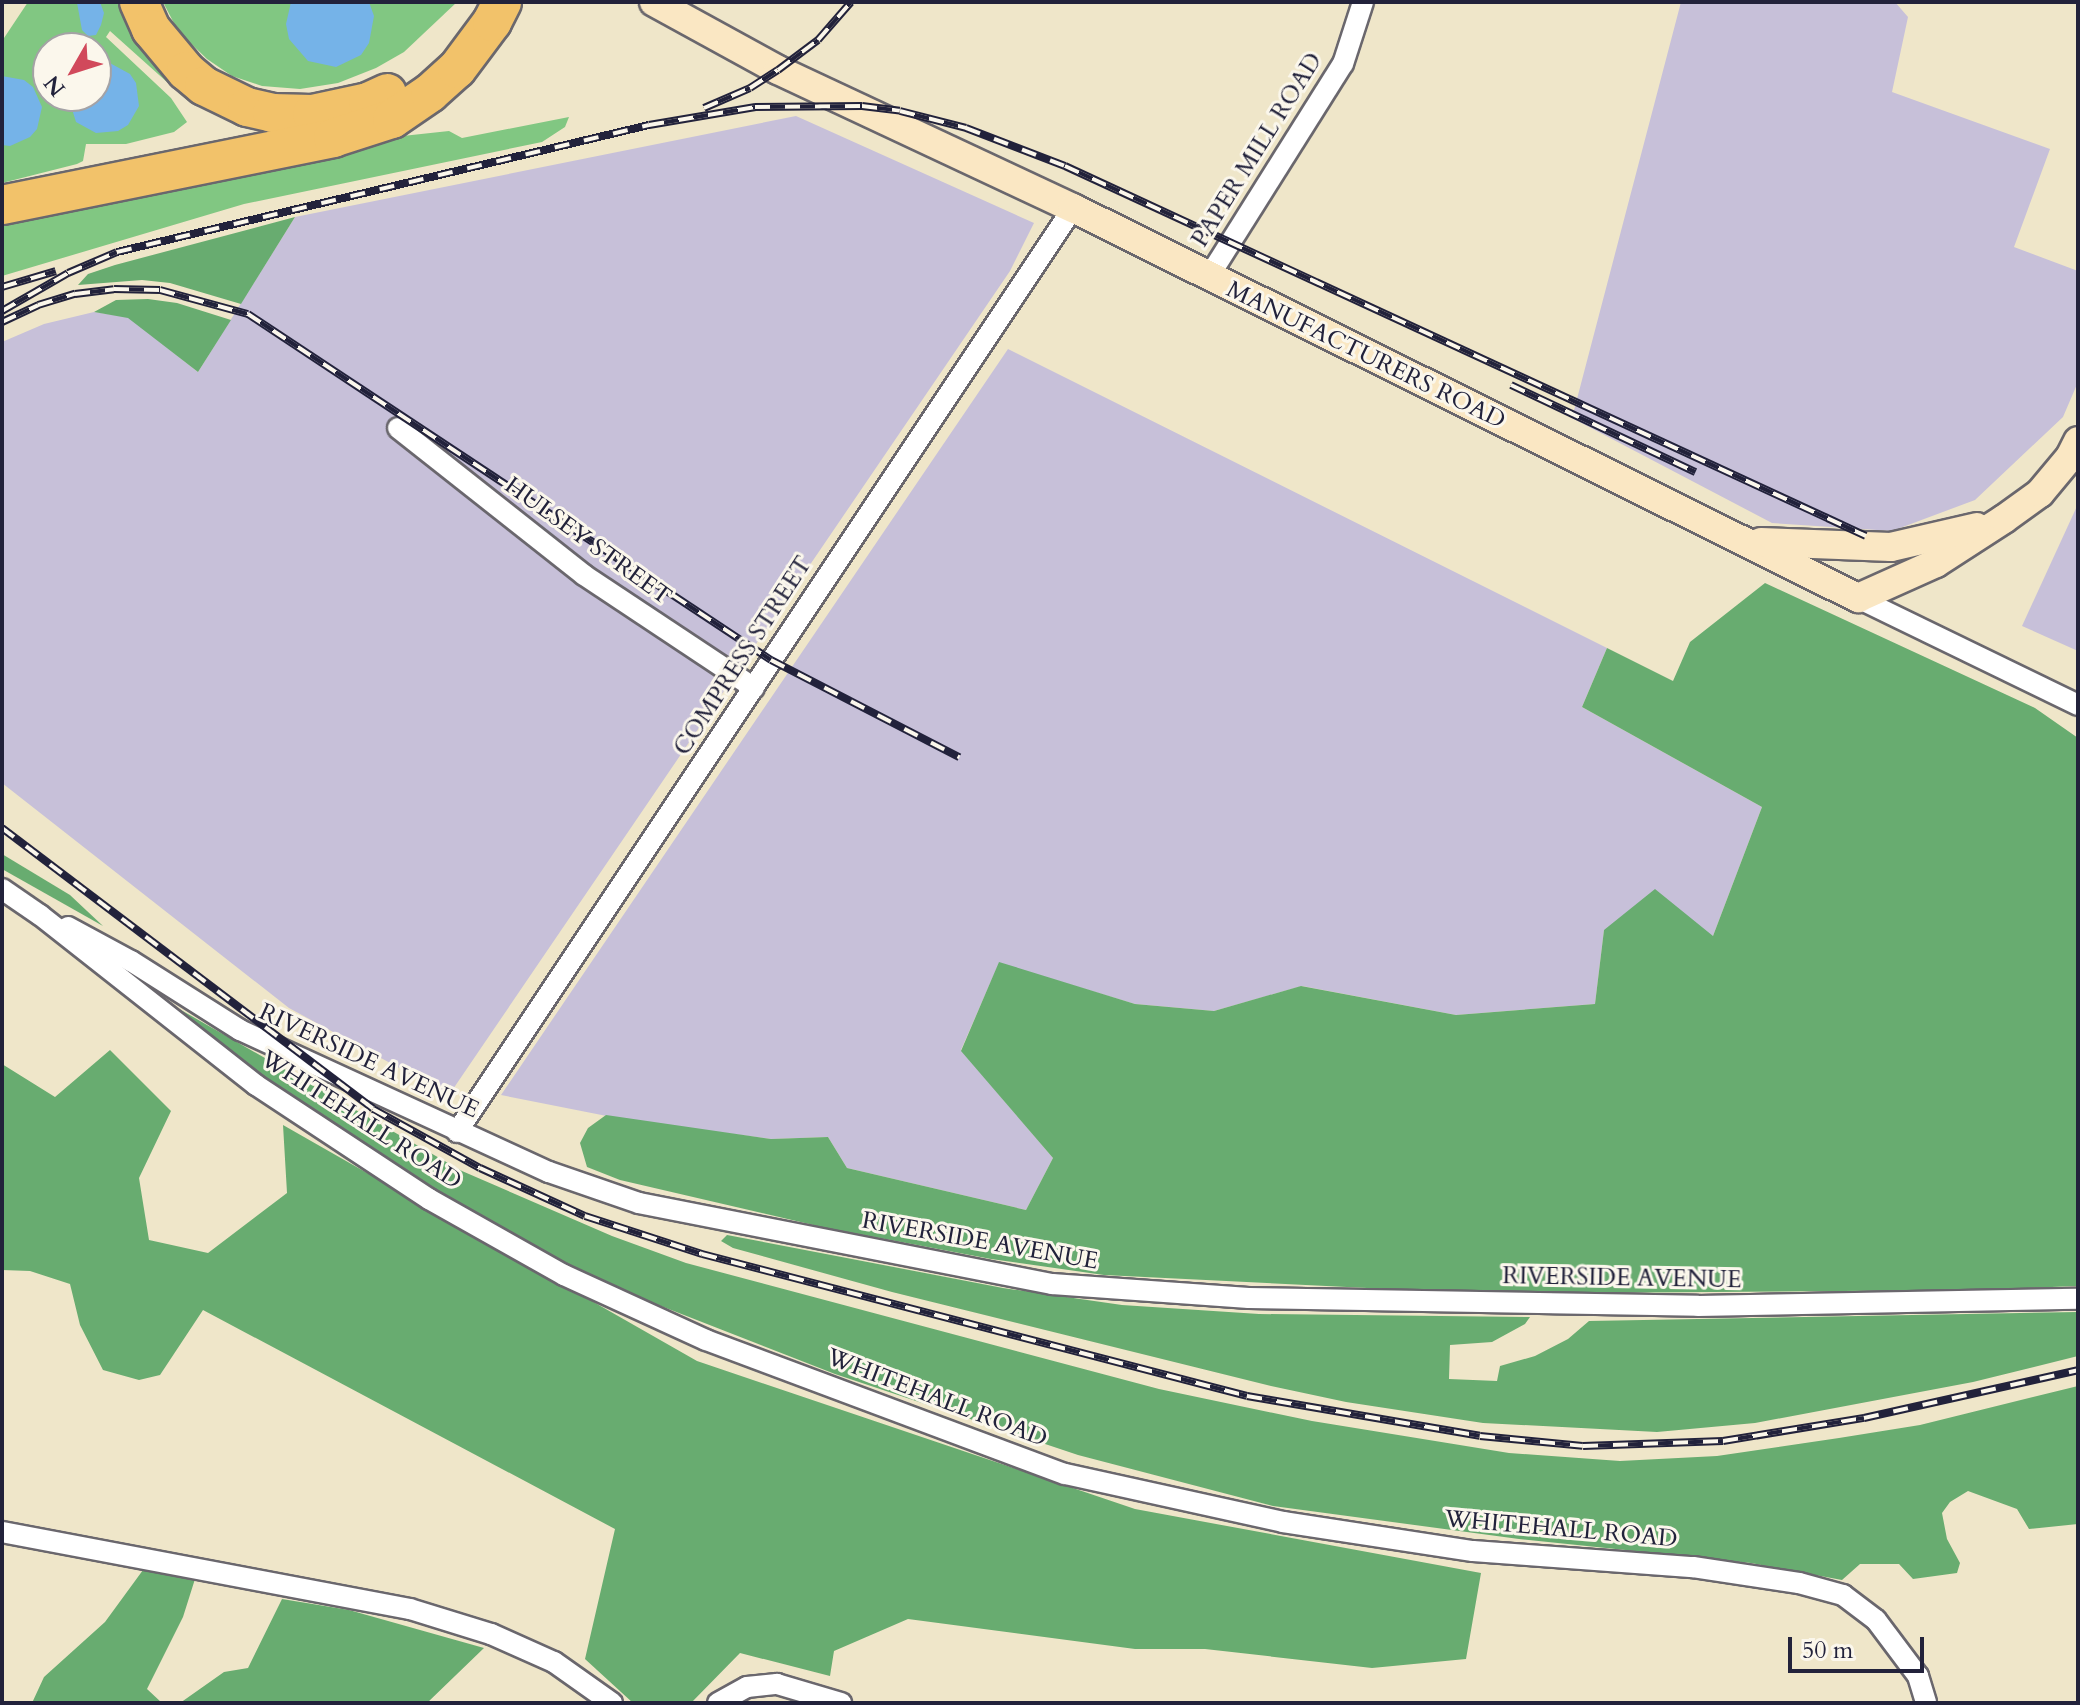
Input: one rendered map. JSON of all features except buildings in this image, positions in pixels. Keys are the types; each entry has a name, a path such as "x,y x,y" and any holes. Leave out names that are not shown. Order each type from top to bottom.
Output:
{"highway":[{"path":"139,2 163,46 204,86 247,107 272,113 312,114 368,102 420,74 477,2"},
{"path":"2,205 333,138 392,119 430,93 457,69 492,22 502,2"}],"main road":[{"name":"MANUFACTURERS ROAD","path":"654,2 778,70 1073,208 1208,278 1748,541 1858,598"},
{"path":"1858,598 1936,563 2004,519 2040,493 2070,457 2078,441"},
{"path":"1748,541 1891,547 2004,519"}],"street":[{"name":"PAPER MILL ROAD","path":"1208,278 1343,64 1363,2"},
{"name":"COMPRESS STREET","path":"457,1132 1073,208"},
{"name":"HULSEY STREET","path":"398,428 584,575 754,688"},
{"name":"MANUFACTURERS ROAD","path":"1858,598 2077,703"},
{"name":"WHITEHALL ROAD","path":"2,889 40,915 256,1085 429,1199 564,1275 706,1340 1065,1474 1283,1522 1473,1551 1693,1567 1799,1583 1843,1595 1876,1620 1918,1676 1926,1703"},
{"name":"RIVERSIDE AVENUE","path":"40,915 84,933 240,1030 549,1172 639,1203 1052,1284 1249,1298 1698,1306 2078,1299"},
{"path":"2,1532 410,1609 491,1634 554,1662 612,1703"},
{"path":"718,1703 747,1687 777,1684 841,1703"}],"shaded area":[{"path":"1681,2 1895,2 1908,17 1892,92 2050,149 2014,247 2078,271 2078,382 2063,417 1975,500 1892,531 1772,523 1572,418"},
{"path":"796,116 1034,223 1010,271 449,1095 289,1008 2,783 2,342 44,324 94,312 128,317 198,372 295,217"},
{"path":"1008,349 1607,648 1582,707 1762,807 1713,936 1604,930 1595,1004 1456,1015 1302,986 1214,1011 1135,1004 999,963 961,1050 1053,1158 1026,1210 847,1168 828,1137 771,1139 632,1121 501,1095"},
{"path":"2078,504 2078,651 2022,626"}],"green space":[{"path":"28,2 120,2 135,34 214,112 187,100 110,31 32,32 32,112 112,112 112,43 171,98 187,122 174,132 126,144 86,144 83,161 77,164 2,183 2,41"},
{"path":"163,2 457,2 404,52 376,68 338,83 300,89 262,86 232,76 207,59 178,31"},
{"path":"569,117 565,127 542,142 244,204 2,276 2,225 384,138 449,131 462,138"},
{"path":"295,217 241,304 170,283 142,280 78,285 88,274 115,265"},
{"path":"148,299 177,303 231,320 198,372 128,318 94,312 116,300"},
{"path":"1765,583 2035,708 2078,738 2078,1286 1972,1290 1577,1293 1408,1290 1104,1275 991,1259 822,1227 620,1180 587,1167 580,1143 588,1128 606,1115 771,1139 828,1137 847,1168 1026,1210 1053,1158 961,1051 999,962 1135,1004 1214,1011 1301,986 1456,1015 1595,1004 1604,930 1655,889 1713,936 1762,807 1582,707 1607,648 1673,681 1690,642"},
{"path":"2,854 70,895 103,926 2,869"},
{"path":"174,1006 462,1171 612,1236 686,1263 1159,1389 1312,1421 1509,1453 1620,1461 1717,1456 1920,1425 2078,1386 2078,1524 2029,1529 2017,1509 1968,1491 1950,1502 1942,1513 1947,1539 1960,1563 1957,1573 1913,1579 1899,1564 1860,1564 1842,1580 1751,1563 1519,1539 1273,1506 1078,1455 835,1374 620,1290 532,1245 442,1193 226,1051 174,1010"},
{"path":"110,1050 171,1111 139,1178 149,1240 208,1253 287,1193 283,1125 697,1361 1135,1509 1481,1573 1466,1659 1372,1668 1205,1649 1135,1649 908,1619 834,1651 830,1676 740,1653 691,1703 633,1703 585,1659 615,1529 203,1310 160,1375 139,1380 103,1370 80,1325 70,1284 30,1271 2,1270 2,1064 55,1097"},
{"path":"727,1235 1003,1288 1122,1305 1259,1314 1530,1317 1525,1324 1492,1342 1450,1345 1449,1379 1497,1381 1500,1366 1535,1356 1568,1339 1589,1321 2078,1312 2078,1356 1973,1382 1755,1423 1657,1432 1483,1423 1346,1402 1271,1386 892,1292 733,1248 721,1241"},
{"path":"143,1570 195,1579 183,1617 147,1689 162,1703 32,1703 44,1677 105,1622"},
{"path":"282,1599 349,1610 484,1648 427,1703 180,1703 224,1672 248,1668"}],"water":[{"path":"100,2 104,13 98,32 82,30 77,3"},
{"path":"291,2 369,2 374,16 369,43 361,55 336,67 308,61 289,39 286,24"},
{"path":"112,64 130,74 136,83 139,106 128,125 118,131 96,133 76,122 73,112 112,112"},
{"path":"2,76 24,80 32,86 32,112 41,112 37,129 30,137 10,146 2,145"}],"railway":[{"path":"704,108 750,88 778,70 818,40 851,2"},
{"path":"2,311 68,273 117,252 649,125 755,107 862,106 900,111 966,128 1065,166 1866,536"},
{"path":"2,287 56,271"},
{"path":"2,322 38,305 75,294 114,289 160,290 248,314 771,660 959,757"},
{"path":"1511,385 1695,472"},
{"path":"2,828 373,1109 480,1168 585,1216 702,1254 1247,1396 1480,1436 1583,1446 1723,1441 1864,1418 2078,1370"}]}
